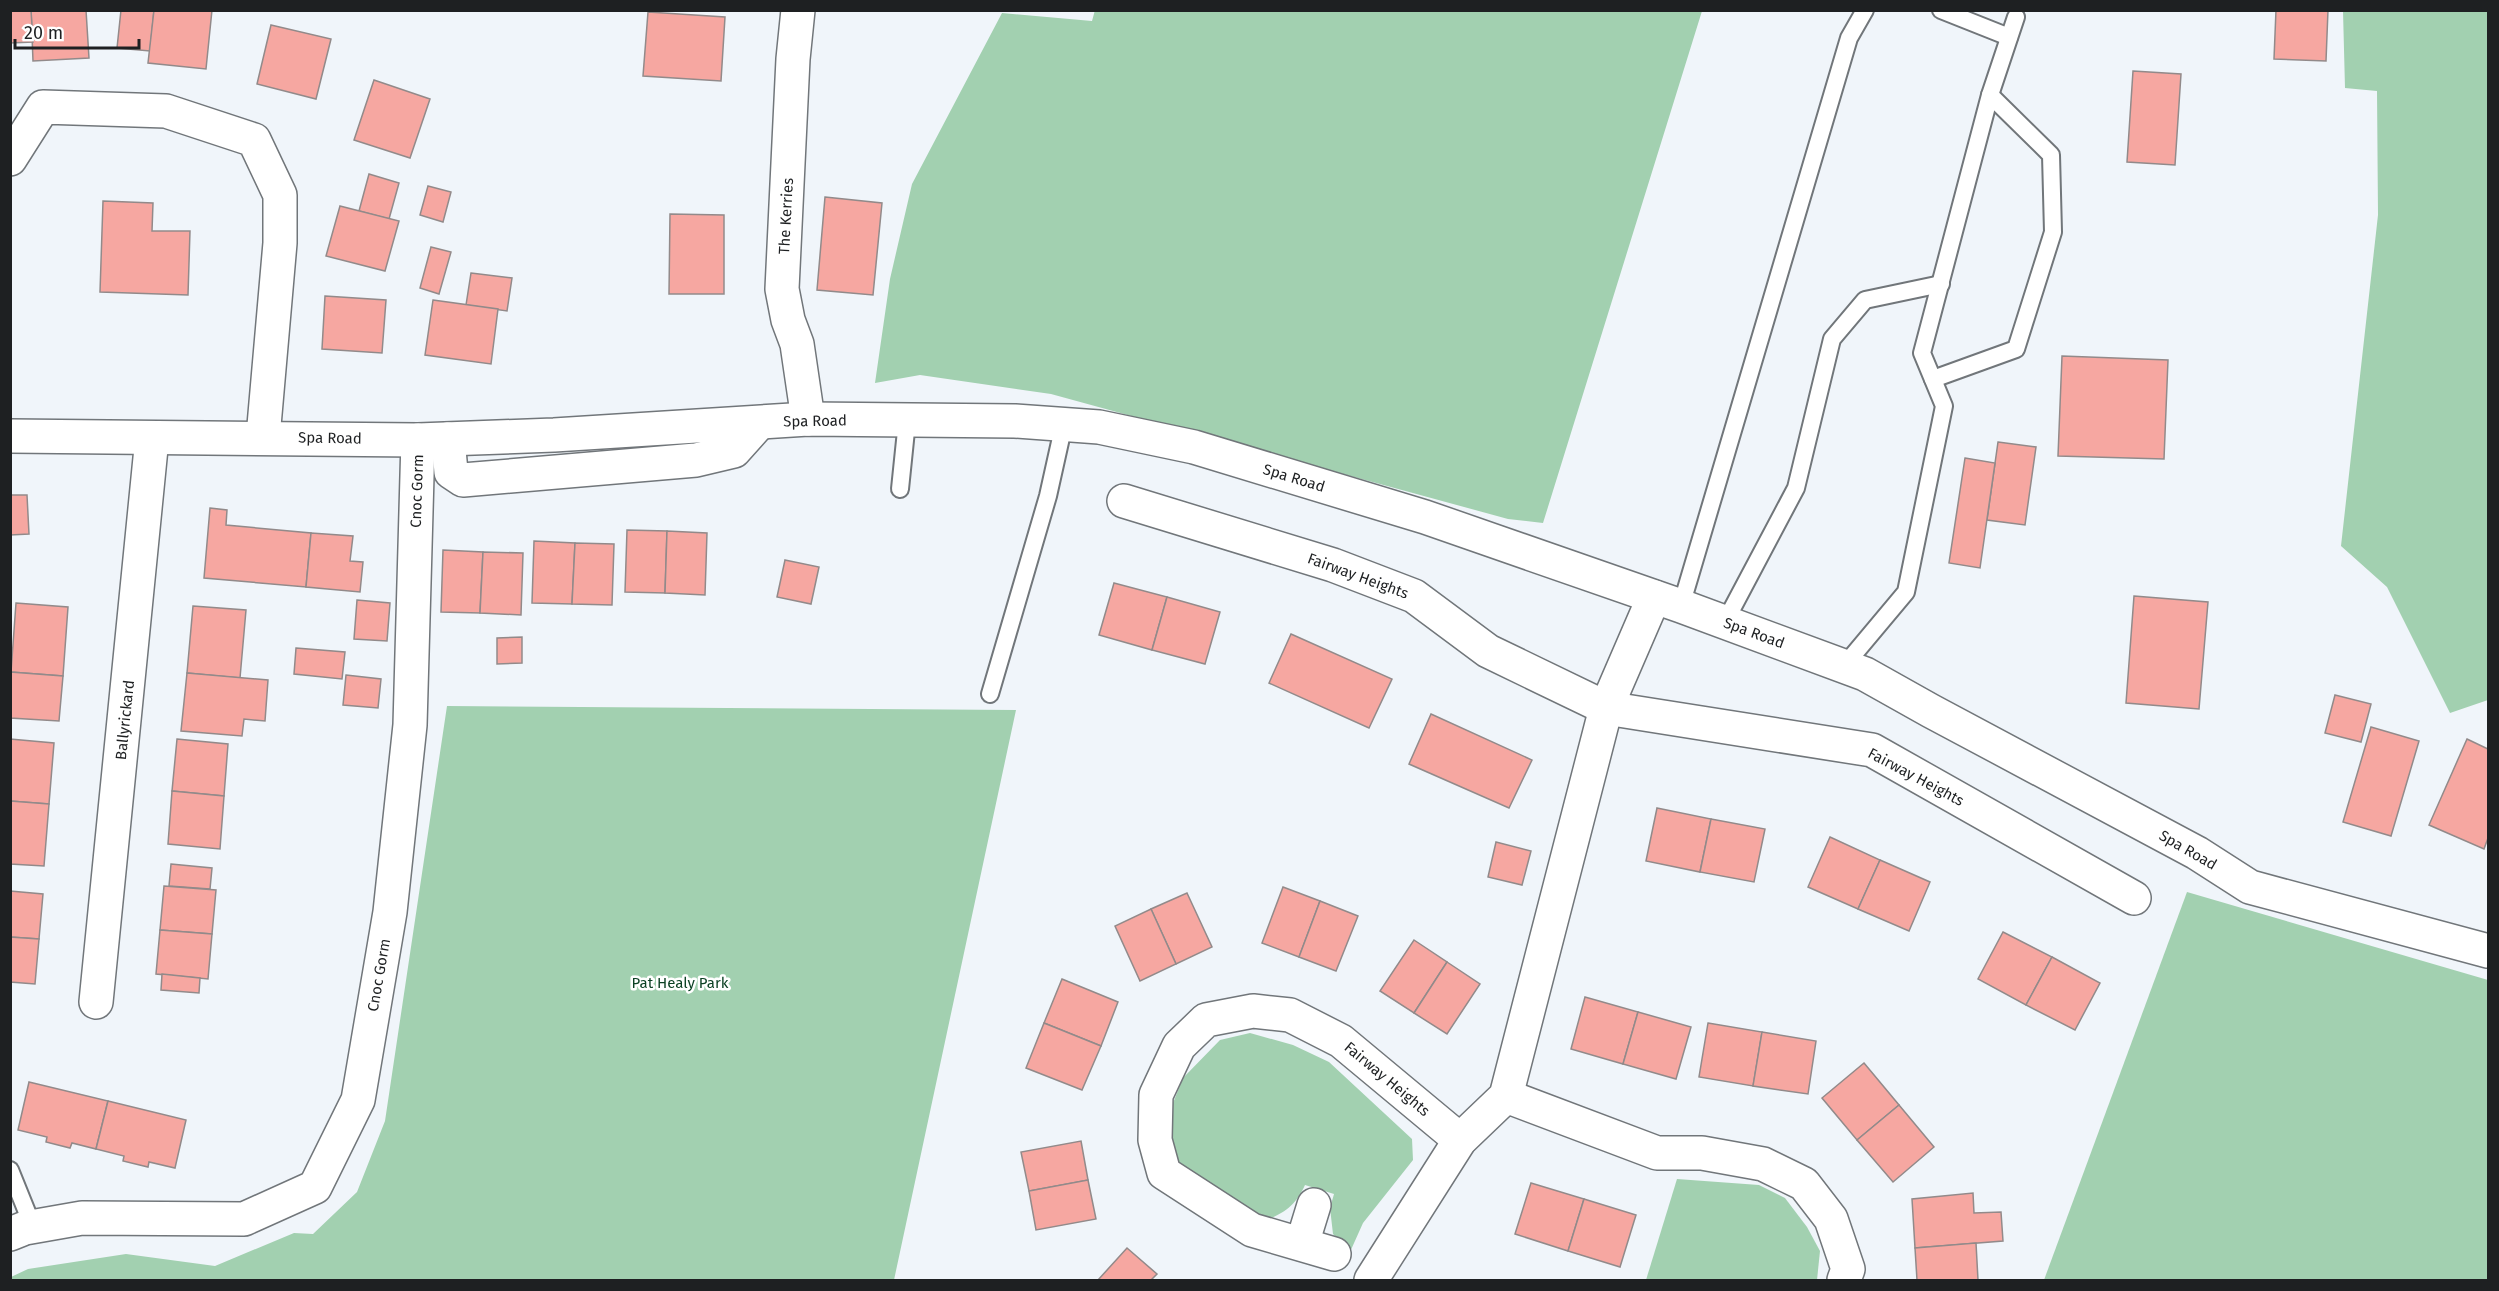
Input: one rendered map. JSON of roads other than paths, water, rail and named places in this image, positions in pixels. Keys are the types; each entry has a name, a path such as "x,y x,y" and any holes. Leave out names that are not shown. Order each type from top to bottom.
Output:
{"street":[{"name":"The Kerries","path":"798,10 793,59 782,290 788,320 797,344 808,419"},
{"path":"10,159 43,107 166,111 254,140 280,195 280,243 263,437"},
{"name":"Spa Road","path":"10,436 433,440 451,472 464,480 696,460 734,451 759,423 808,419 1015,421 1099,427 1194,447 1425,517 1667,601 1844,666 1865,674 2186,847 2250,887 2488,951"},
{"name":"Ballyrickard","path":"96,1002 152,438"},
{"name":"Cnoc Gorm","path":"22,1230 82,1218 244,1219 315,1187 358,1100 390,912 410,725 433,440"},
{"name":"Fairway Heights","path":"1124,501 1333,566 1414,596 1488,651 1606,708 1872,750 2134,898"},
{"path":"1371,1281 1461,1140 1506,1096 1606,708 1667,601"},
{"name":"Fairway Heights","path":"1334,1254 1252,1230 1164,1173 1155,1140 1156,1095 1179,1046 1206,1020 1252,1011 1290,1015 1341,1041 1461,1140"},
{"path":"1506,1096 1657,1153 1702,1153 1763,1164 1804,1184 1831,1219 1848,1269 1844,1281"},
{"path":"1302,1244 1314,1205"}],"lane":[{"path":"1667,601 1849,38 1865,10"},
{"path":"1941,10 2009,38"},
{"path":"1844,666 1906,592 1944,406 1922,353 1990,95 2016,18"},
{"path":"1933,380 2016,349 2053,232 2051,155 1990,95"},
{"path":"1725,622 1796,488 1832,339 1865,300 1941,284"},
{"path":"900,489 907,421"},
{"path":"990,694 1048,496 1064,424"},
{"path":"10,1170 22,1230"}],"park label":[{"name":"Pat Healy Park","path":"680,983"}]}
